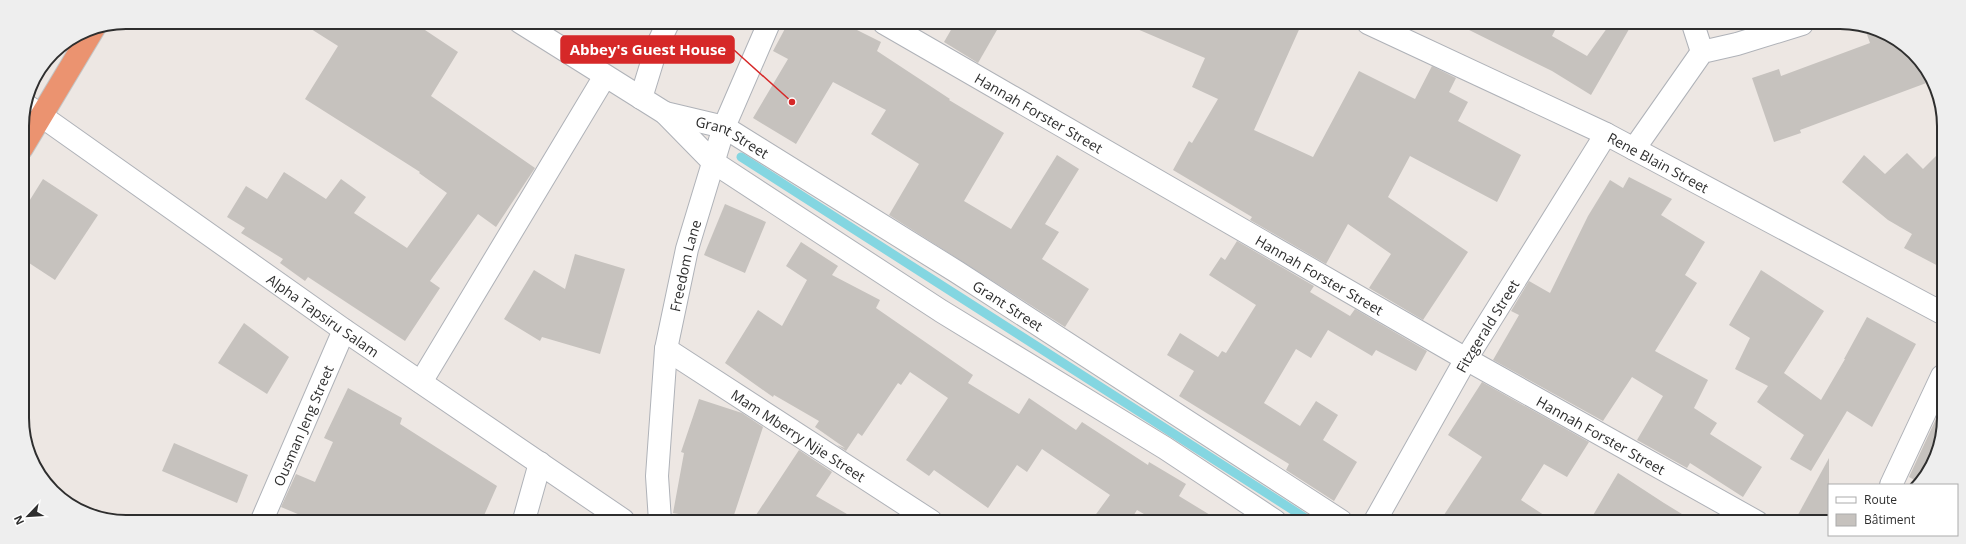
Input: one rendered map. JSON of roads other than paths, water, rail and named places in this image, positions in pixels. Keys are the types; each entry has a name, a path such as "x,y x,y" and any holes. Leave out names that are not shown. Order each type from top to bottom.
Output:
{"highway":[{"path":"29,126 34,110 88,37"}],"street":[{"name":"Grant Street","path":"531,29 665,112 713,162 935,307 1165,448 1266,515"},
{"path":"641,98 657,46 665,29"},
{"name":"Freedom Lane","path":"660,515 657,476 666,349 687,249 724,127 766,29"},
{"name":"Hannah Forster Street","path":"894,29 1466,359 1745,515"},
{"name":"Rene Blain Street","path":"1379,29 1606,134 1937,311"},
{"path":"1695,29 1702,52"},
{"path":"1634,149 1702,52 1737,44 1786,29"},
{"path":"421,382 605,76"},
{"name":"Alpha Tapsiru Salam","path":"34,110 344,330 616,515"},
{"name":"Grant Street","path":"665,112 724,127 957,272 1332,515"},
{"name":"Fitzgerald Street","path":"1378,515 1466,359 1606,134"},
{"name":"Ousman Jeng Street","path":"264,515 344,330"},
{"name":"Mam Mberry Njie Street","path":"666,349 922,515"},
{"path":"1890,484 1937,386"},
{"path":"525,515 540,464"}],"waterway":[{"path":"741,157 1301,515"}],"place":[{"name":"Abbey's Guest House","path":"792,102"}]}
